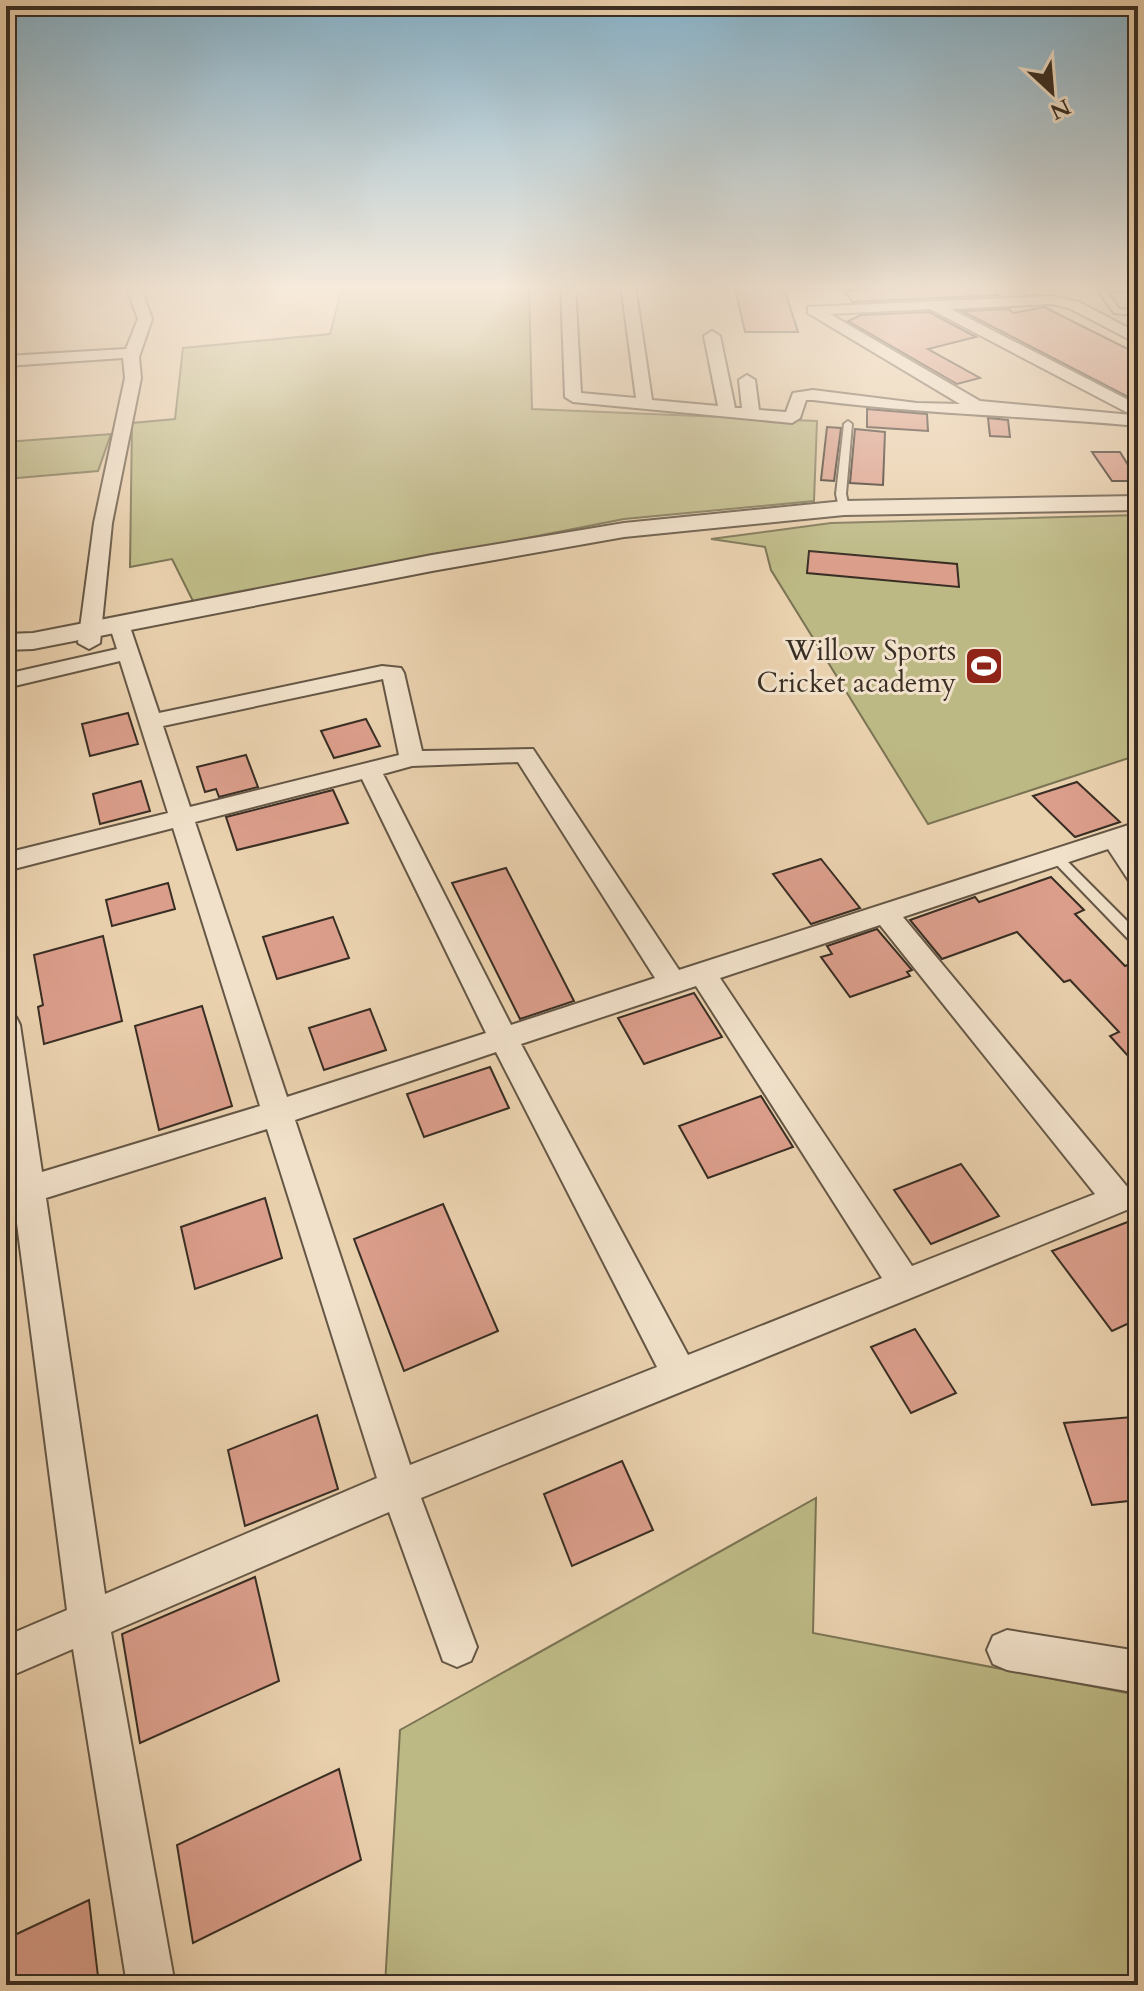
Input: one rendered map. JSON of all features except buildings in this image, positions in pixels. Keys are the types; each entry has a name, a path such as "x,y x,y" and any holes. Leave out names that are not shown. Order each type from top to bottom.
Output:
{"street":[{"path":"88,637 97,592 103,523 133,378"},
{"path":"572,378 573,397 751,415 792,418 799,396 813,395 931,409 990,409 1138,421"},
{"path":"641,378 645,406"},
{"path":"721,378 728,413"},
{"path":"928,378 969,402 990,409"},
{"path":"1072,378 1138,412"},
{"path":"747,380 751,415"},
{"path":"6,681 123,638 422,577 630,541 771,525 811,512 844,508 1138,503"},
{"path":"6,654 88,637"},
{"path":"6,642 123,638"},
{"path":"123,638 280,1112 399,1488 457,1647"},
{"path":"151,722 382,672 393,673 412,759"},
{"path":"6,862 412,759 525,754 905,1285"},
{"path":"369,770 504,1039 680,1375"},
{"path":"17,1193 280,1112 1126,834 1138,875"},
{"path":"6,1657 399,1488 1128,1195 885,913"},
{"path":"6,1025 17,1193 151,1985"},
{"path":"1007,1650 1138,1672"}],"lane":[{"path":"844,508 841,494 848,424"},
{"path":"1056,857 1138,940"}],"shaded area":[{"path":"180,378 531,378 532,409 817,421 814,501 624,519 194,603 172,559 130,567 132,423 175,419"},
{"path":"111,434 98,471 6,479 6,442"},
{"name":"Willow Sports Cricket academy","path":"1138,515 1138,755 928,824 771,570 765,547 711,539 831,523"},
{"path":"816,1498 813,1633 1138,1695 1138,1985 385,1985 400,1730"}],"place":[{"name":"Willow Sports Cricket academy","path":"984,666"}]}
